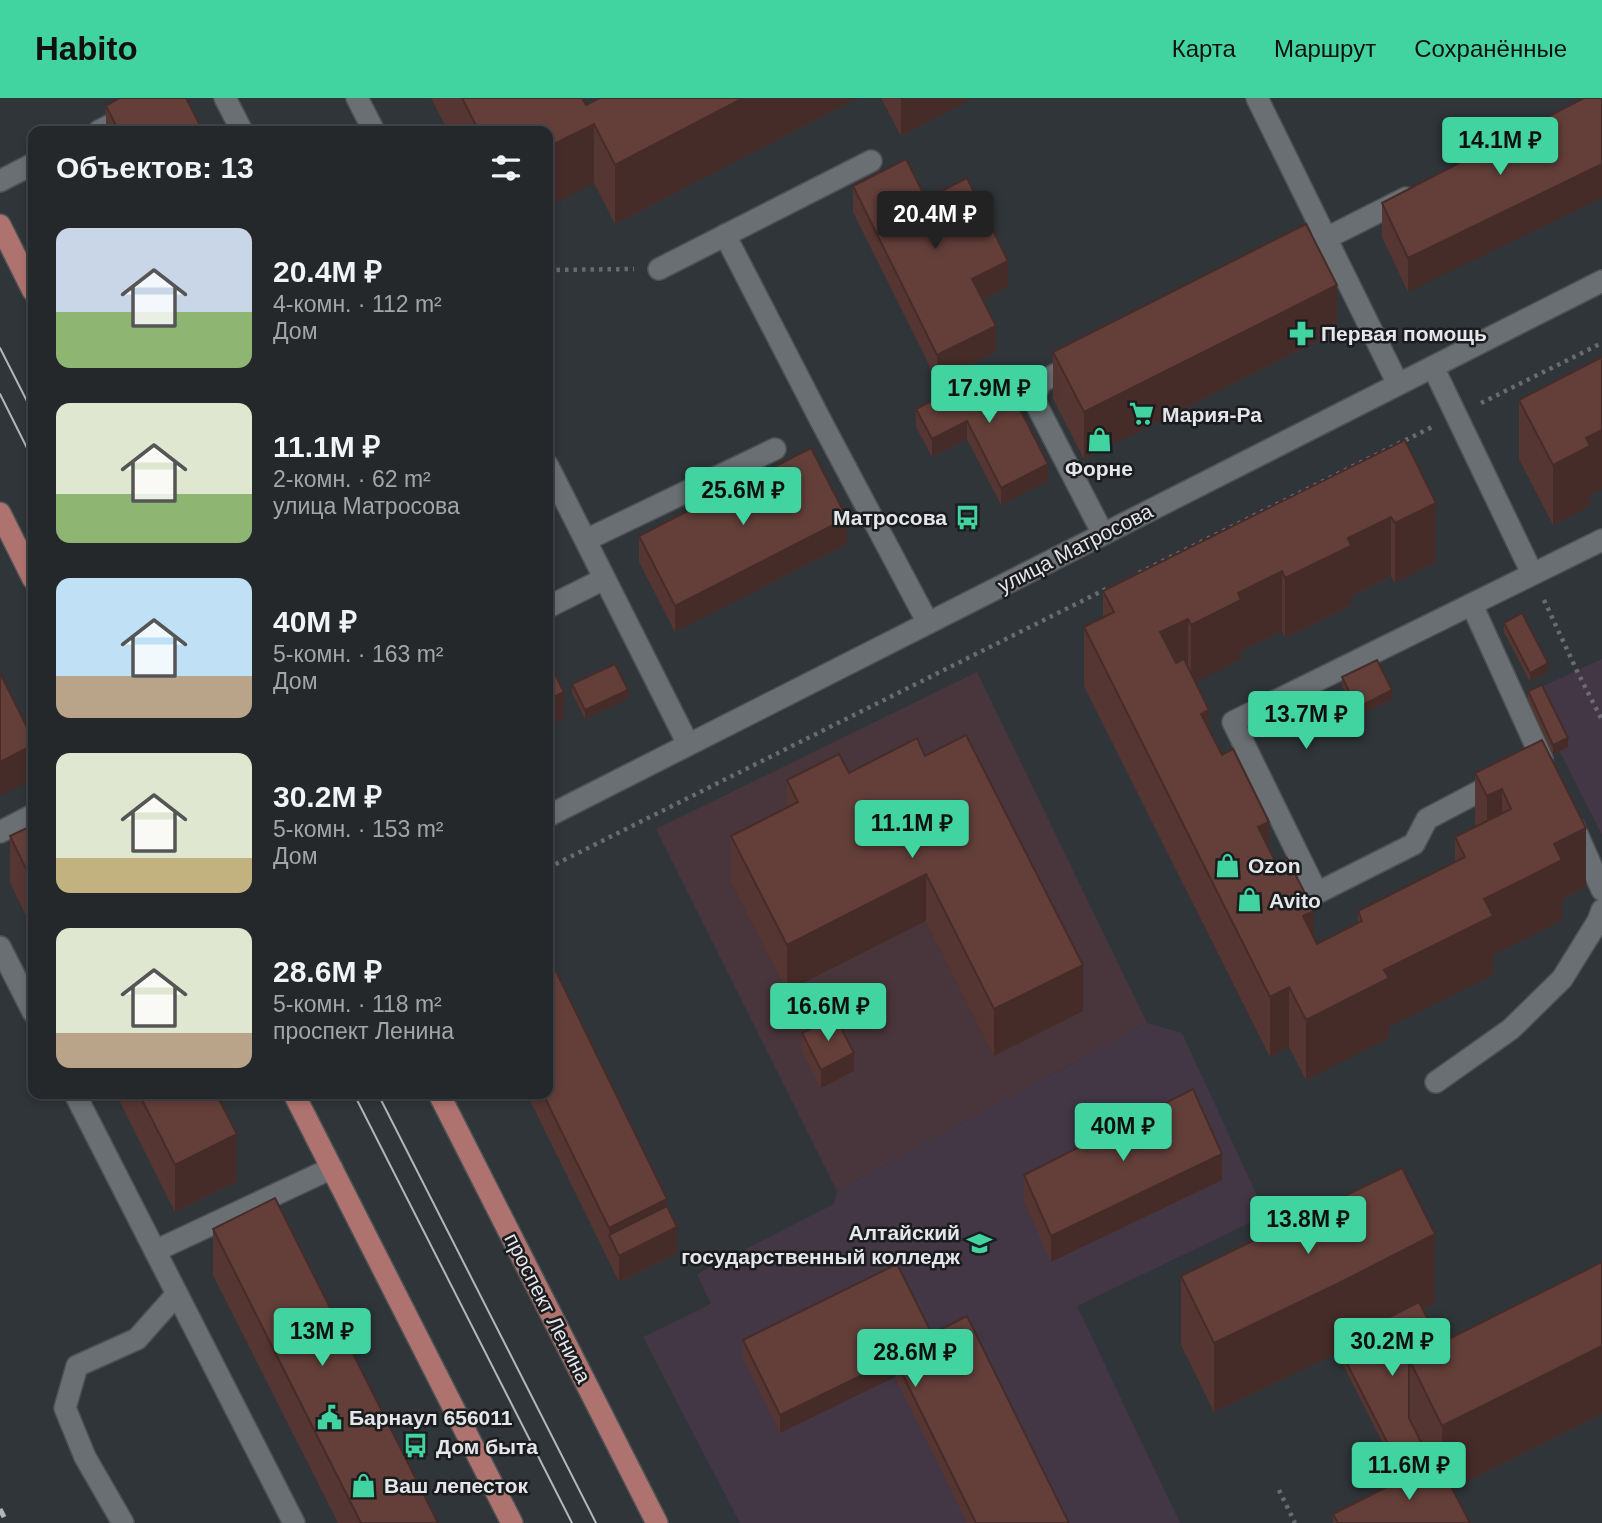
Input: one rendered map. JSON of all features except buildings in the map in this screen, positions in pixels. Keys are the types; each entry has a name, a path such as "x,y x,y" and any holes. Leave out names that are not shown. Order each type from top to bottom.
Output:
{"main road":[{"path":"0,225 28,281"},
{"path":"0,513 28,569"},
{"path":"297,1099 512,1523"},
{"name":"проспект Ленина","path":"442,1099 657,1523"}],"street":[{"path":"109,126 165,98"},
{"path":"225,98 239,126"},
{"path":"357,98 371,126"},
{"path":"1257,98 1398,384"},
{"path":"659,269 871,161"},
{"path":"0,181 28,167"},
{"path":"1271,266 1422,190"},
{"path":"725,234 928,623"},
{"name":"улица Матросова","path":"553,813 1602,281"},
{"path":"1101,351 1041,382 1032,398 1104,534"},
{"path":"1433,367 1532,573"},
{"path":"586,540 775,449"},
{"path":"553,476 688,744"},
{"path":"1472,605 1545,765 1427,819 1414,844 1317,893 1233,722 1602,540"},
{"path":"553,604 604,579"},
{"path":"1566,809 1602,890"},
{"path":"0,832 28,818"},
{"path":"1436,1082 1511,1029 1562,979 1602,910"},
{"path":"0,947 28,1002"},
{"path":"78,1099 294,1523"},
{"path":"155,1251 332,1168"},
{"path":"123,1523 85,1457 65,1408 77,1366 137,1339 177,1294"}],"path":[{"path":"553,270 659,269"},
{"path":"1128,578 1602,343"},
{"path":"1532,573 1602,720"},
{"path":"553,866 1116,584"},
{"path":"1279,1490 1295,1523"}],"shaded area":[{"path":"1602,659 1602,835 1530,692"},
{"path":"977,672 1147,1023 837,1191 656,829"},
{"name":"Алтайский государственный колледж","path":"1147,1023 1182,1033 1266,1215 1077,1306 1180,1523 740,1523 643,1337 711,1304 697,1274 834,1204 837,1191"}],"tram line":[{"path":"0,348 28,403"},
{"path":"0,394 28,450"},
{"path":"357,1099 572,1523"},
{"path":"381,1099 596,1523"}],"railway":[{"path":"0,1509 7,1523"}],"place":[{"name":"Первая помощь","path":"1301,333"},
{"name":"Мария-Ра","path":"1142,414"},
{"name":"Форне","path":"1099,439"},
{"name":"Матросова","path":"967,517"},
{"name":"Ozon","path":"1228,865"},
{"name":"Avito","path":"1249,900"},
{"name":"Алтайский государственный колледж","path":"980,1244"},
{"name":"Барнаул 656011","path":"329,1417"},
{"name":"Дом быта","path":"416,1446"},
{"name":"Ваш лепесток","path":"364,1485"}]}
